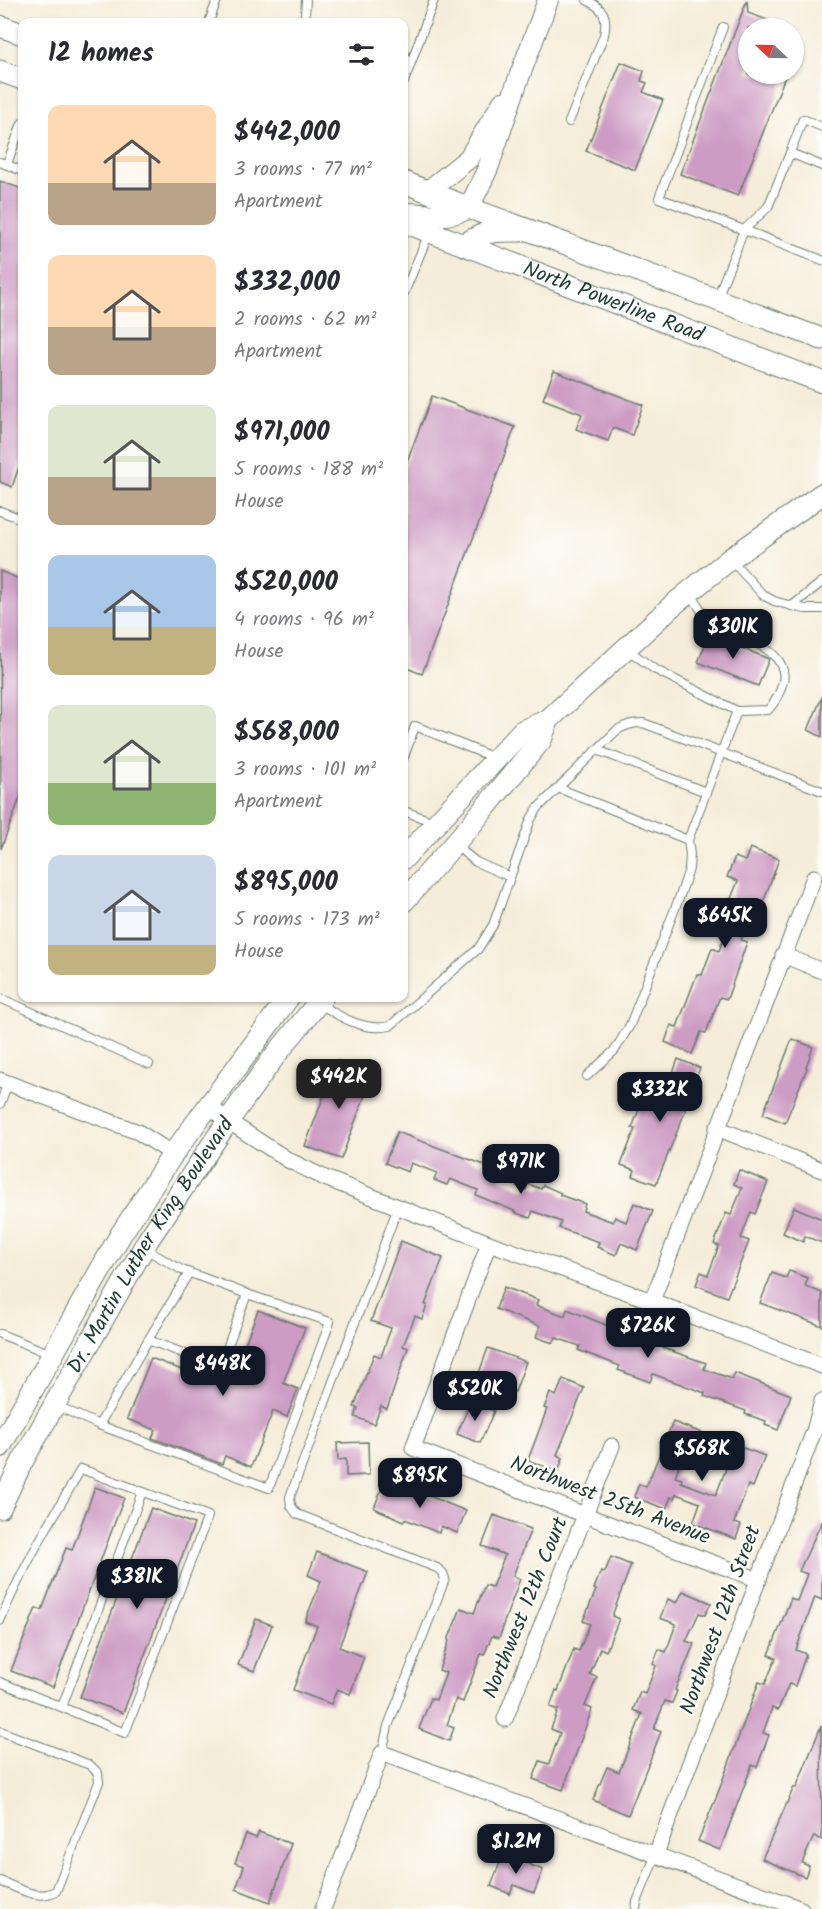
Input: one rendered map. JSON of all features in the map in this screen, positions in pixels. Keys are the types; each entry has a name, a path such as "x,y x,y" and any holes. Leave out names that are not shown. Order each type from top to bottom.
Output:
{"main road":[{"path":"0,26 18,33"},
{"path":"0,71 18,78"},
{"name":"North Powerline Road","path":"408,184 822,339"},
{"path":"408,213 436,216 456,214 469,208"},
{"name":"North Powerline Road","path":"408,224 822,382"},
{"path":"465,245 479,234 496,231 532,231"},
{"path":"408,853 522,731 548,720 673,605 730,559 822,494"},
{"path":"408,896 541,740 548,720"},
{"name":"Dr. Martin Luther King Boulevard","path":"1,1441 121,1234 173,1154 285,1002"},
{"name":"Dr. Martin Luther King Boulevard","path":"0,1508 22,1462 143,1248 228,1121 274,1057 318,1002"},
{"path":"117,1294 118,1266 163,1192 173,1154"}],"street":[{"path":"469,208 488,168 548,0"},
{"path":"428,191 469,158 494,114 517,83"},
{"path":"652,1301 814,877"},
{"path":"783,955 822,971"},
{"path":"4,1081 138,1132 173,1154"},
{"path":"208,1105 228,1121 288,1160 324,1179 489,1243 652,1301 822,1366"},
{"path":"717,1128 822,1170"},
{"name":"Northwest 25th Avenue","path":"489,1243 413,1448 759,1580"},
{"name":"Northwest 12th Street","path":"656,1854 815,1428 822,1401"},
{"name":"Northwest 12th Court","path":"505,1719 612,1446"},
{"path":"323,1909 382,1753 801,1909"}],"lane":[{"path":"210,18 217,0"},
{"path":"304,18 306,0"},
{"path":"408,71 434,0"},
{"path":"569,122 604,35 607,21 603,12 587,0"},
{"path":"723,27 658,198 822,260"},
{"path":"717,300 744,230 768,207 803,119 822,127"},
{"path":"18,131 3,163 18,169"},
{"path":"790,153 822,166"},
{"path":"408,283 429,232"},
{"path":"0,511 18,518"},
{"path":"730,559 763,595 774,601 805,609 822,609"},
{"path":"792,606 822,582"},
{"path":"626,648 654,669 737,711 768,710 778,697 781,688 784,676 781,665 771,651 708,620 690,592"},
{"path":"587,1076 615,1050 630,1024 681,893 689,869 688,840 737,711"},
{"path":"322,1002 333,1013 371,1028 390,1026 478,949 493,925 531,819 538,808 616,730 626,724 643,723 822,791"},
{"path":"408,746 415,726 496,759"},
{"path":"597,750 706,792"},
{"path":"558,788 688,840"},
{"path":"408,813 435,823"},
{"path":"454,844 476,862 510,877"},
{"path":"0,998 149,1064"},
{"path":"0,1104 4,1081"},
{"path":"382,1753 388,1726 445,1578 437,1568 297,1514 291,1506 290,1497 398,1208"},
{"path":"55,1404 99,1425 269,1488 330,1322 189,1273 143,1248"},
{"path":"99,1425 189,1273"},
{"path":"148,1340 220,1367 247,1294"},
{"path":"0,1334 52,1355"},
{"path":"0,1682 125,1733 208,1516 81,1469 42,1536 1,1616"},
{"path":"62,1707 142,1492"},
{"path":"0,1731 90,1765 98,1773 99,1782 56,1891 39,1896 0,1881"},
{"path":"636,1909 656,1854"}],"building":[{"path":"747,0 748,13 762,18 740,18"},
{"path":"738,23 738,84 782,84 738,196 680,174"},
{"path":"621,62 644,71 641,81 647,83 643,92 663,100 635,170 586,151"},
{"path":"0,181 18,188 18,470 12,487 0,482"},
{"path":"554,371 643,405 632,435 613,428 608,441 576,429 582,414 543,399"},
{"path":"432,396 515,427 422,674 408,669 408,459"},
{"path":"0,571 18,578 18,803 1,849"},
{"path":"709,635 769,659 758,686 698,662"},
{"path":"822,697 822,737 808,730"},
{"path":"750,848 779,859 758,916 752,914 741,940 747,942 727,999 720,997 706,1033 701,1032 692,1054 665,1042 671,1025 677,1027 697,974 702,975 712,948 719,951 728,926 721,923 738,881 727,877 735,857 745,861"},
{"path":"792,1039 813,1047 785,1123 763,1114"},
{"path":"678,1059 700,1068 656,1184 633,1176 635,1170 621,1165 645,1094 655,1097 664,1073 672,1076"},
{"path":"337,1061 373,1074 341,1159 305,1146"},
{"path":"397,1132 503,1172 500,1179 526,1190 528,1184 541,1189 543,1185 561,1193 560,1195 585,1204 583,1211 613,1222 615,1217 626,1222 634,1203 653,1211 637,1250 621,1243 616,1255 597,1247 599,1242 559,1228 561,1222 533,1211 530,1218 516,1213 476,1195 478,1190 450,1179 447,1185 434,1180 437,1173 411,1163 408,1172 385,1163"},
{"path":"739,1170 768,1182 755,1214 751,1212 741,1238 749,1241 727,1297 696,1285 701,1272 708,1275 719,1246 714,1244 726,1213 731,1215 742,1188 734,1184"},
{"path":"794,1207 822,1219 822,1243 805,1236 803,1242 783,1233"},
{"path":"401,1241 443,1258 422,1319 415,1316 403,1346 408,1348 387,1409 381,1406 374,1424 355,1417 358,1408 354,1407 374,1354 381,1357 391,1328 371,1321"},
{"path":"789,1271 808,1278 805,1286 822,1293 822,1326 760,1303 772,1273 786,1278"},
{"path":"504,1287 538,1300 536,1305 565,1316 567,1309 623,1332 621,1337 649,1348 651,1340 664,1346 663,1348 706,1363 704,1369 732,1379 735,1373 791,1395 778,1430 765,1425 766,1421 745,1414 746,1411 704,1396 705,1393 653,1374 650,1382 618,1370 620,1366 578,1350 580,1346 556,1338 553,1343 536,1337 540,1326 496,1309"},
{"path":"258,1310 305,1328 283,1383 298,1389 287,1417 273,1411 251,1467 225,1456 222,1464 152,1438 156,1430 127,1419 151,1358 228,1388"},
{"path":"488,1348 526,1362 515,1392 479,1378"},
{"path":"563,1379 584,1388 557,1455 563,1458 558,1472 528,1460 547,1409 544,1408 550,1393 556,1396"},
{"path":"471,1401 494,1411 480,1443 457,1434"},
{"path":"673,1422 705,1434 699,1451 686,1446 675,1477 682,1479 681,1482 716,1495 735,1445 765,1456 753,1487 748,1485 734,1523 741,1525 736,1539 693,1523 700,1503 676,1494 674,1499 671,1497 666,1509 634,1497 639,1484 646,1487"},
{"path":"368,1442 369,1475 346,1476 346,1459 338,1460 337,1443"},
{"path":"383,1485 401,1493 404,1486 466,1511 457,1533 441,1526 439,1533 374,1508"},
{"path":"95,1487 124,1498 53,1687 11,1671 36,1608 42,1610 66,1548 72,1550"},
{"path":"151,1508 194,1524 123,1713 80,1697"},
{"path":"494,1515 531,1529 513,1576 520,1579 499,1638 492,1636 484,1655 481,1654 463,1702 456,1699 447,1725 454,1728 449,1741 419,1729 431,1698 436,1700 446,1673 439,1670 461,1608 474,1613 485,1585 492,1587 505,1555 482,1546"},
{"path":"822,1521 822,1600 815,1597 796,1650 806,1654 795,1686 789,1684 778,1710 772,1708 763,1733 769,1735 757,1767 752,1765 720,1850 698,1841 759,1682 765,1684 776,1658 769,1655 791,1598 797,1601 807,1574 799,1571"},
{"path":"317,1552 368,1572 339,1647 364,1657 350,1694 337,1689 331,1704 293,1690 317,1626 305,1621 321,1581 308,1575"},
{"path":"611,1557 631,1565 612,1616 619,1619 606,1651 600,1648 590,1675 597,1677 585,1706 592,1709 563,1790 533,1779 540,1761 549,1764 560,1733 551,1729 558,1710 550,1707 574,1649 579,1651 590,1624 583,1621 601,1571 605,1572"},
{"path":"683,1591 711,1603 705,1615 699,1613 686,1641 694,1644 672,1703 665,1701 654,1729 661,1732 628,1815 593,1800 607,1767 619,1772 642,1714 633,1710 640,1692 645,1694 656,1666 653,1664 659,1649 666,1652 676,1624 660,1618 668,1599 677,1603"},
{"path":"256,1619 272,1625 254,1671 238,1665"},
{"path":"821,1726 822,1840 814,1836 802,1863 809,1866 805,1877 762,1859 794,1787 796,1788"},
{"path":"259,1832 291,1844 270,1902 236,1889 244,1866 235,1863 246,1834 256,1838"},
{"path":"503,1854 543,1870 534,1893 514,1885 510,1894 491,1886"}]}
